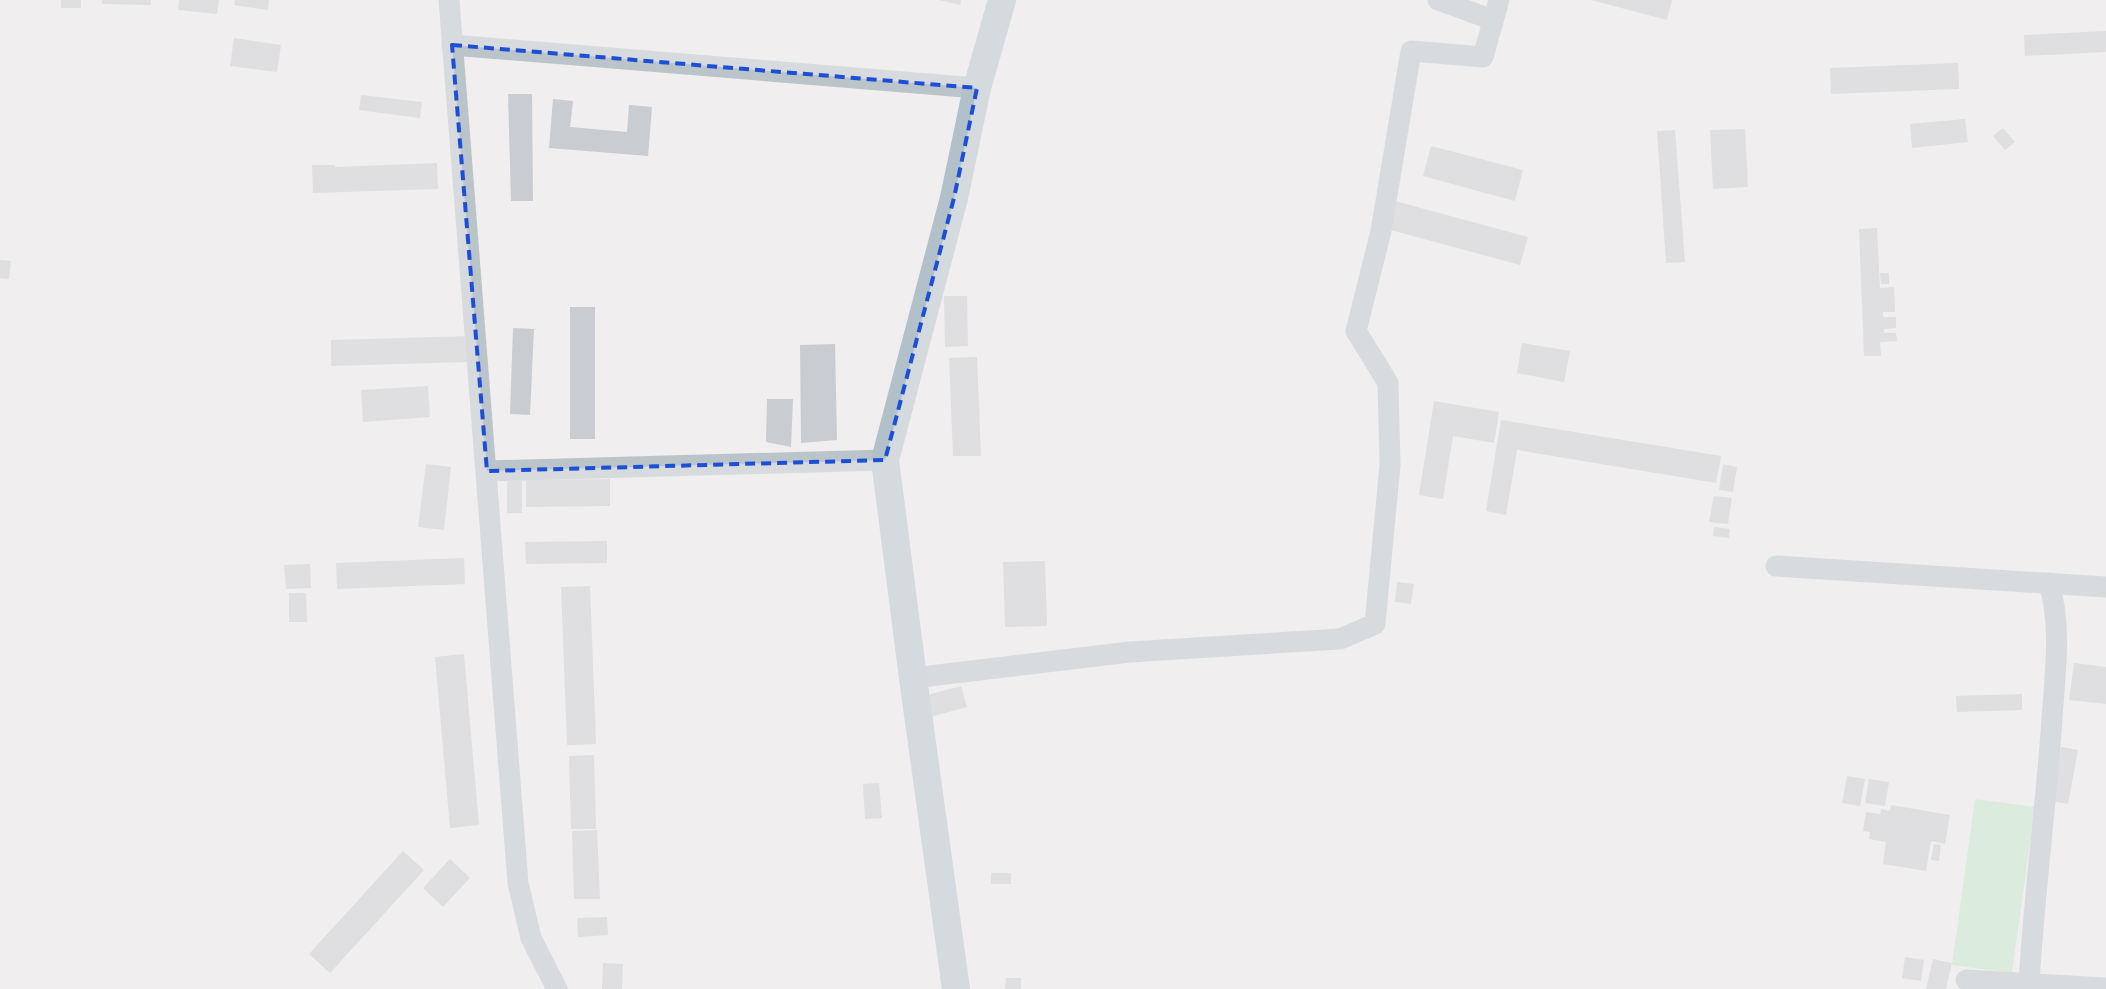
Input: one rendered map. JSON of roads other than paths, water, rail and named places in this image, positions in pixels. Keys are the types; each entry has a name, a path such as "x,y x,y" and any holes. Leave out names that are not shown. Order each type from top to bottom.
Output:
{"main road":[{"path":"956,989 885,460 954,198 978,88 1002,0"}],"street":[{"path":"449,0 518,883 532,938 557,989"},
{"path":"913,678 1130,652 1340,639 1375,624 1390,465 1388,383 1356,331 1382,231 1411,51 1483,57 1496,10 1438,0"},
{"path":"452,45 978,88"},
{"path":"487,471 885,460"},
{"path":"1776,566 2106,586"},
{"path":"2029,983 2048,782 2058,643 2056,605 2049,583"},
{"path":"1966,980 2106,988"}]}
